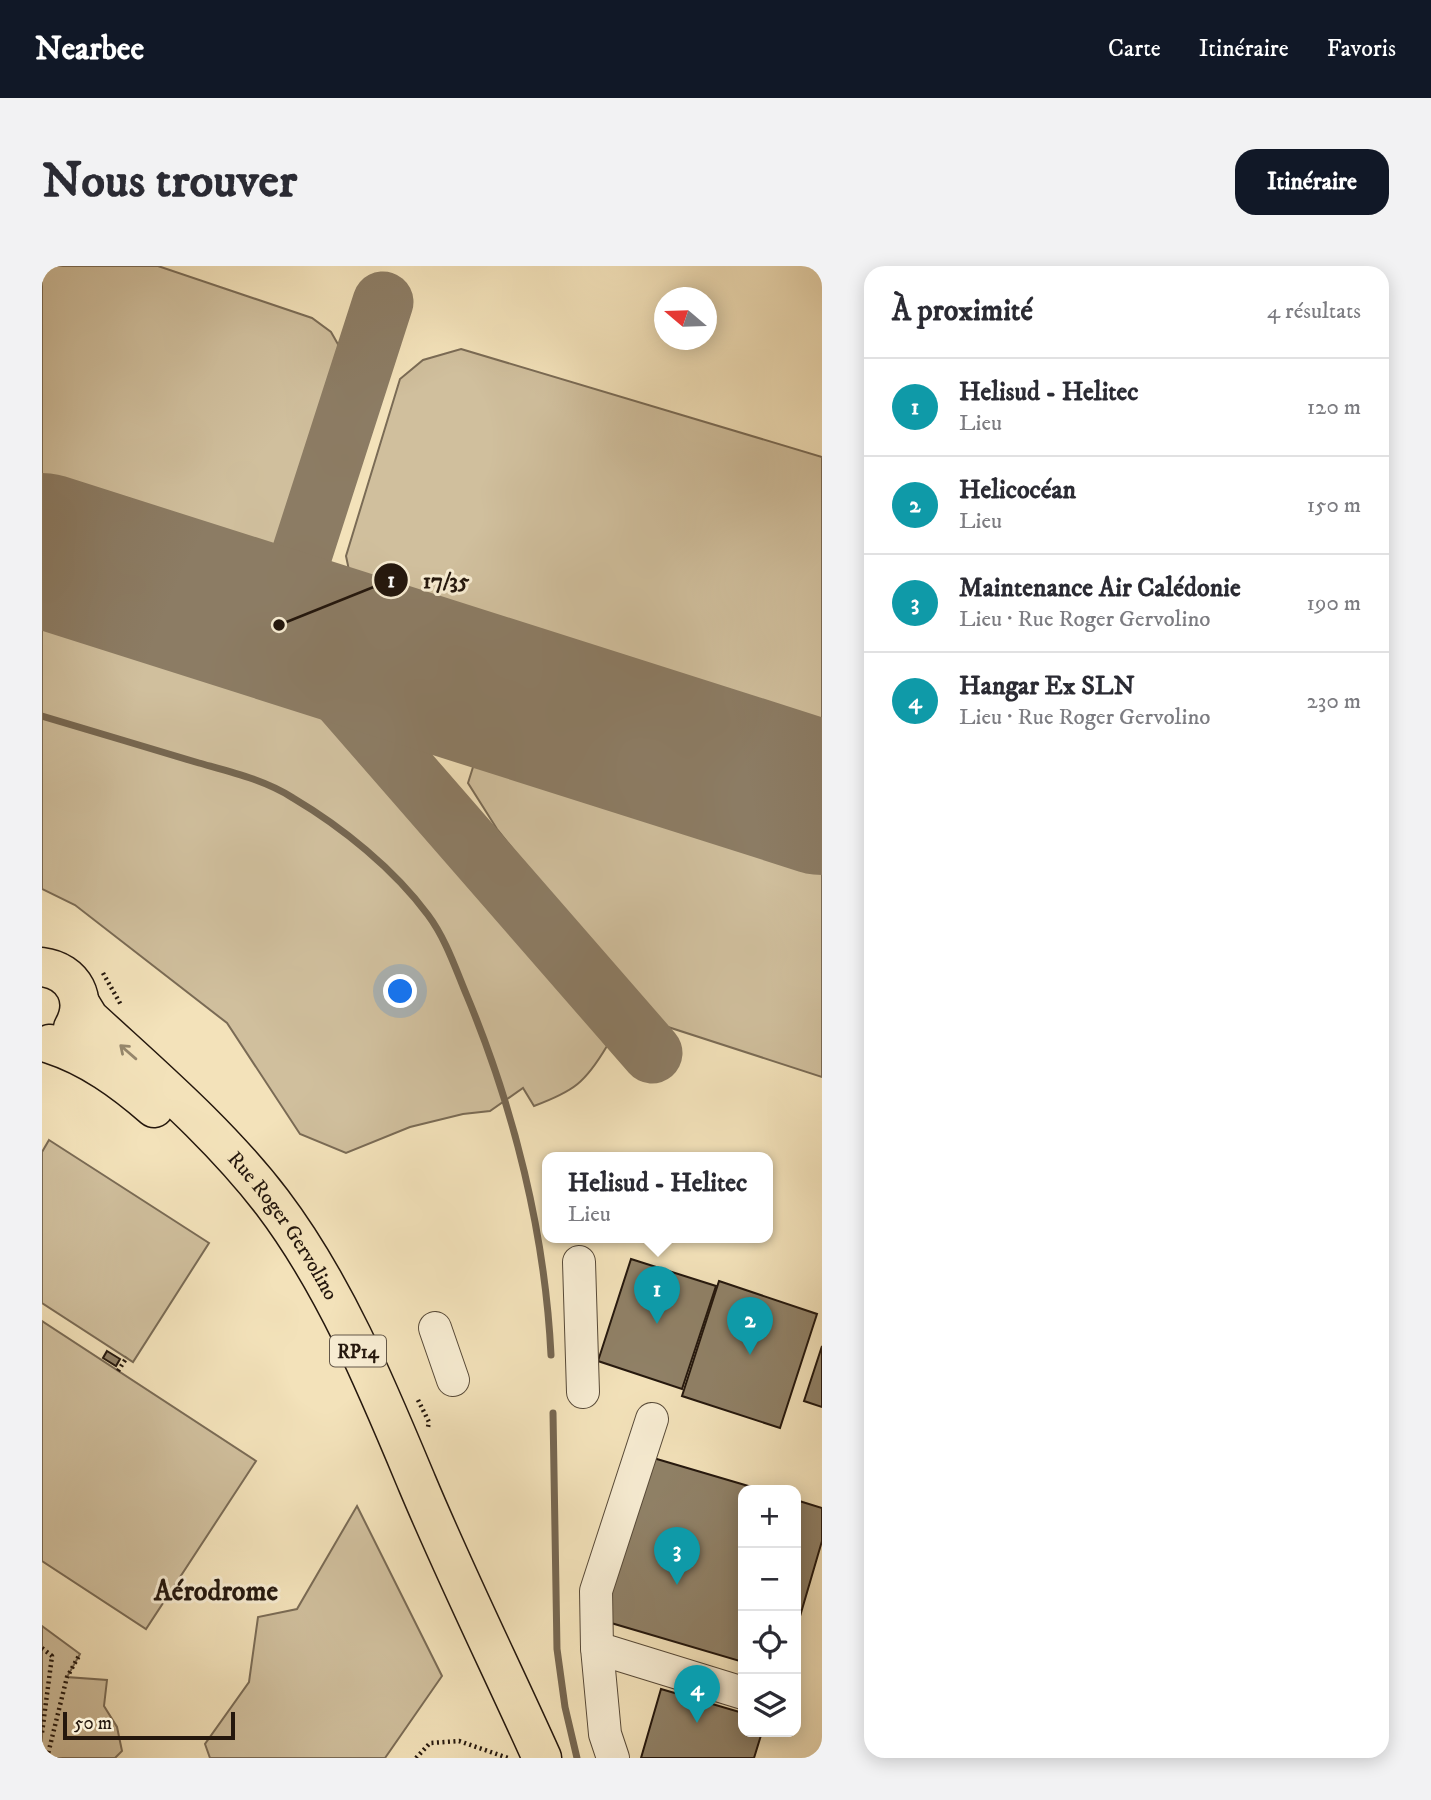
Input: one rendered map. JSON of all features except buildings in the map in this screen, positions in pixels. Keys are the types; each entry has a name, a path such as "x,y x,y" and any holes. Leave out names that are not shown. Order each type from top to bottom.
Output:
{"main road":[{"name":"Rue Roger Gervolino","path":"42,967 64,973 79,993 81,1005 89,1018 229,1149 273,1203 310,1256 391,1417 418,1484 542,1758"},
{"path":"46,1044 72,1030 81,1005"},
{"name":"Rue Roger Gervolino","path":"46,1044 80,1055 130,1087 215,1162 291,1260 355,1386 520,1758"}],"lane":[{"path":"579,1262 583,1392"},
{"path":"435,1328 453,1380"},
{"path":"613,1758 605,1734 597,1648 596,1591 652,1419"},
{"path":"597,1648 738,1691"}],"path":[{"path":"118,1371 127,1357"},
{"path":"42,1648 52,1656 42,1733"},
{"path":"47,1758 67,1677 80,1654"},
{"path":"416,1758 430,1743 459,1741 508,1758"}],"shaded area":[{"path":"42,266 158,266 312,318 331,332 347,360 293,530 271,550 242,558 42,494"},
{"path":"461,349 822,457 822,739 387,603 350,575 346,556 400,379 423,360"},
{"path":"42,612 322,703 380,761 607,1046 592,1069 569,1090 534,1106 523,1088 490,1111 463,1114 410,1127 346,1153 300,1134 227,1023 75,905 42,889"},
{"path":"501,746 822,849 822,1077 665,1026 622,987 497,829 468,783 479,748"},
{"path":"49,1140 209,1243 133,1362 42,1303 42,1152"},
{"path":"42,1321 256,1461 146,1629 42,1561"},
{"path":"357,1506 442,1676 385,1758 210,1758 205,1744 249,1682 258,1617 297,1609"},
{"path":"42,1626 80,1654 67,1677 107,1680 104,1706 117,1727 122,1751 115,1758 42,1758"}],"waterway":[{"path":"42,716 271,786 311,809 366,850 414,898 434,924 450,955 484,1039 513,1127 542,1263 551,1355"},
{"path":"553,1413 557,1649 565,1707 577,1758"}],"taxiway":[{"path":"383,302 279,625 652,1053"}],"runway":[{"path":"42,550 822,798"}],"place":[{"name":"17/35","path":"279,625"},
{"name":"Helisud - Helitec","path":"657,1324"},
{"name":"Helicocéan","path":"750,1355"},
{"name":"Maintenance Air Calédonie","path":"677,1585"},
{"name":"Hangar Ex SLN","path":"697,1723"}],"district":[{"name":"Aérodrome","path":"216,1590"}]}
